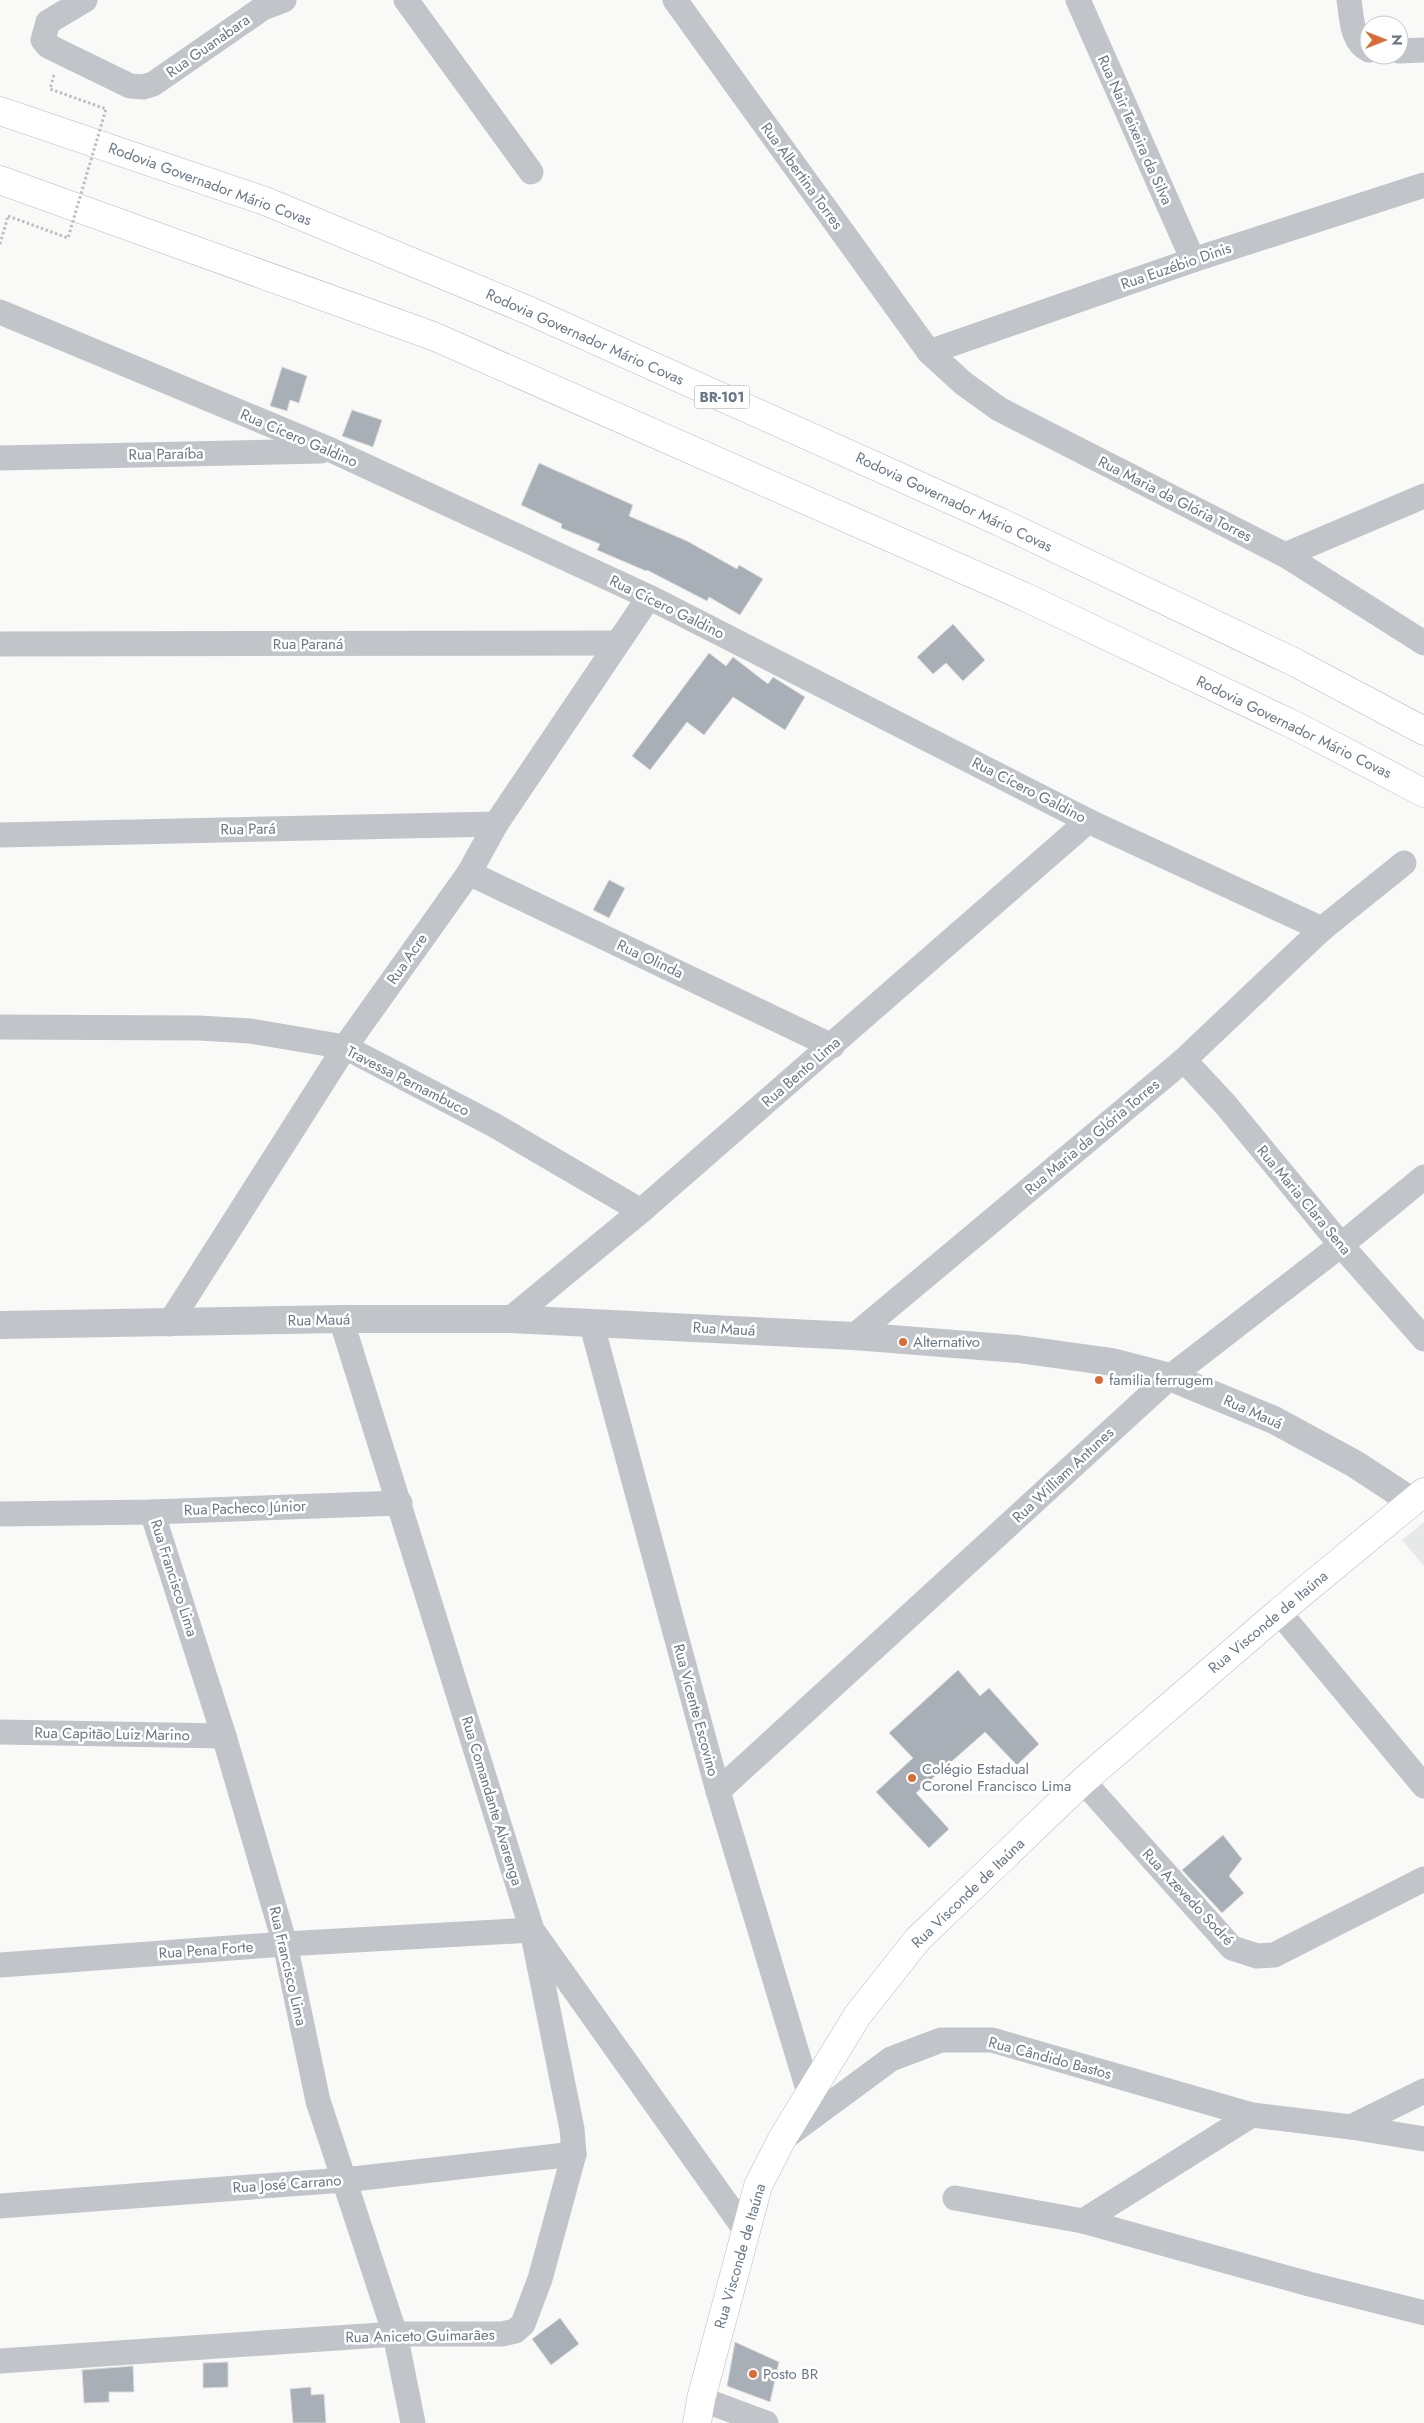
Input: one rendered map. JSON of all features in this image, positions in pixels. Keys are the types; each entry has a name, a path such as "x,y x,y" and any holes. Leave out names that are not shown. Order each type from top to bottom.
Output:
{"main road":[{"name":"Rodovia Governador Mário Covas","path":"0,110 265,201 530,311 1000,522 1296,663 1424,731"},
{"name":"Rodovia Governador Mário Covas","path":"0,180 433,336 1023,596 1298,727 1424,793"},
{"name":"Rua Visconde de Itaúna","path":"699,2411 758,2186 782,2139 810,2096 857,2016 917,1940 1083,1781 1278,1612 1419,1497"}],"street":[{"name":"Rua Guanabara","path":"86,0 48,22 43,40 48,46 130,86 143,87 153,84 263,8 284,0"},
{"path":"406,0 531,172"},
{"name":"Rua Albertina Torres","path":"675,0 929,352"},
{"name":"Rua Nair Teixeira da Silva","path":"1078,0 1193,260"},
{"path":"1349,0 1354,33 1359,44"},
{"path":"1409,51 1424,50"},
{"name":"Rua Euzébio Dinis","path":"929,352 1193,260 1424,185"},
{"name":"Rua Cícero Galdino","path":"0,312 331,450 649,597 1088,820 1322,929"},
{"name":"Rua Maria da Glória Torres","path":"929,352 963,384 999,409 1286,555 1424,643"},
{"name":"Rua Paraíba","path":"0,458 331,450"},
{"path":"1286,555 1424,496"},
{"name":"Rua Acre","path":"169,1324 345,1047 468,873 496,824 616,643 649,597"},
{"name":"Rua Paraná","path":"0,644 616,643"},
{"name":"Rua Bento Lima","path":"510,1320 641,1211 832,1046 1088,820"},
{"name":"Rua Pará","path":"0,835 496,824"},
{"name":"Rua Maria da Glória Torres","path":"854,1336 1184,1060 1322,929 1404,863"},
{"name":"Rua Olinda","path":"468,873 832,1046"},
{"name":"Travessa Pernambuco","path":"0,1027 233,1030 345,1047 494,1125 641,1211"},
{"name":"Rua Maria Clara Sena","path":"1184,1060 1225,1104 1341,1245 1424,1338"},
{"name":"Rua William Antunes","path":"718,1791 1170,1377 1341,1245 1424,1177"},
{"name":"Rua Mauá","path":"0,1325 341,1320 590,1322 854,1336 1018,1350 1093,1359 1170,1377 1274,1420 1419,1497"},
{"name":"Rua Comandante Alvarenga","path":"341,1320 400,1503 532,1930 746,2231"},
{"name":"Rua Vicente Escovino","path":"590,1322 718,1791 810,2096"},
{"name":"Rua Pacheco Júnior","path":"0,1514 152,1512 400,1503"},
{"name":"Rua Francisco Lima","path":"152,1512 224,1736 285,1944 318,2101 395,2334 413,2423"},
{"path":"1278,1612 1424,1786"},
{"name":"Rua Capitão Luiz Marino","path":"0,1732 224,1736"},
{"name":"Rua Azevedo Sodré","path":"1083,1781 1232,1948 1257,1956 1274,1954 1424,1879"},
{"name":"Rua Pena Forte","path":"0,1965 285,1944 532,1930"},
{"name":"Rua Aniceto Guimarães","path":"0,2361 395,2334 502,2334 515,2331 523,2324 540,2279 574,2154 572,2129 532,1930"},
{"name":"Rua Cândido Bastos","path":"782,2139 891,2059 942,2040 992,2040 1252,2115 1351,2127 1424,2139"},
{"path":"1351,2127 1424,2091"},
{"path":"1083,2220 1252,2115"},
{"name":"Rua José Carrano","path":"0,2206 344,2180 574,2154"},
{"path":"955,2198 1083,2220 1309,2284 1424,2313"},
{"path":"699,2411 766,2423"}],"path":[{"path":"0,244 8,216 68,238 106,109"}],"shaded area":[{"path":"1424,1522 1424,1566 1402,1540"}],"building":[{"path":"282,367 307,376 299,403 290,400 287,411 270,406"},
{"path":"352,410 382,420 373,447 342,436"},
{"path":"539,463 633,505 629,516 687,541 737,569 739,565 763,579 740,615 709,597 707,601 647,570 597,550 600,544 561,528 562,524 521,505"},
{"path":"953,624 985,660 963,681 946,663 933,674 917,657"},
{"path":"709,653 726,666 733,657 768,684 773,677 805,697 785,730 733,697 704,735 687,722 650,770 632,756"},
{"path":"609,880 625,888 609,918 593,910"},
{"name":"Colégio Estadual Coronel Francisco Lima","path":"958,1670 980,1696 989,1688 1039,1744 1017,1765 985,1732 916,1793 949,1829 929,1848 876,1792 913,1758 889,1733"},
{"path":"1223,1835 1242,1859 1229,1876 1244,1893 1222,1913 1182,1870"},
{"path":"560,2318 579,2344 551,2365 532,2339"},
{"name":"Posto BR","path":"735,2342 779,2362 770,2402 727,2386"},
{"path":"228,2362 228,2387 203,2388 203,2363"},
{"path":"133,2366 134,2392 109,2392 109,2402 84,2403 82,2370"},
{"path":"311,2387 311,2395 324,2394 326,2423 293,2423 290,2389"}],"place":[{"name":"Alternativo","path":"903,1342"},
{"name":"familia ferrugem","path":"1099,1380"},
{"name":"Colégio Estadual Coronel Francisco Lima","path":"912,1778"},
{"name":"Posto BR","path":"753,2374"}]}
